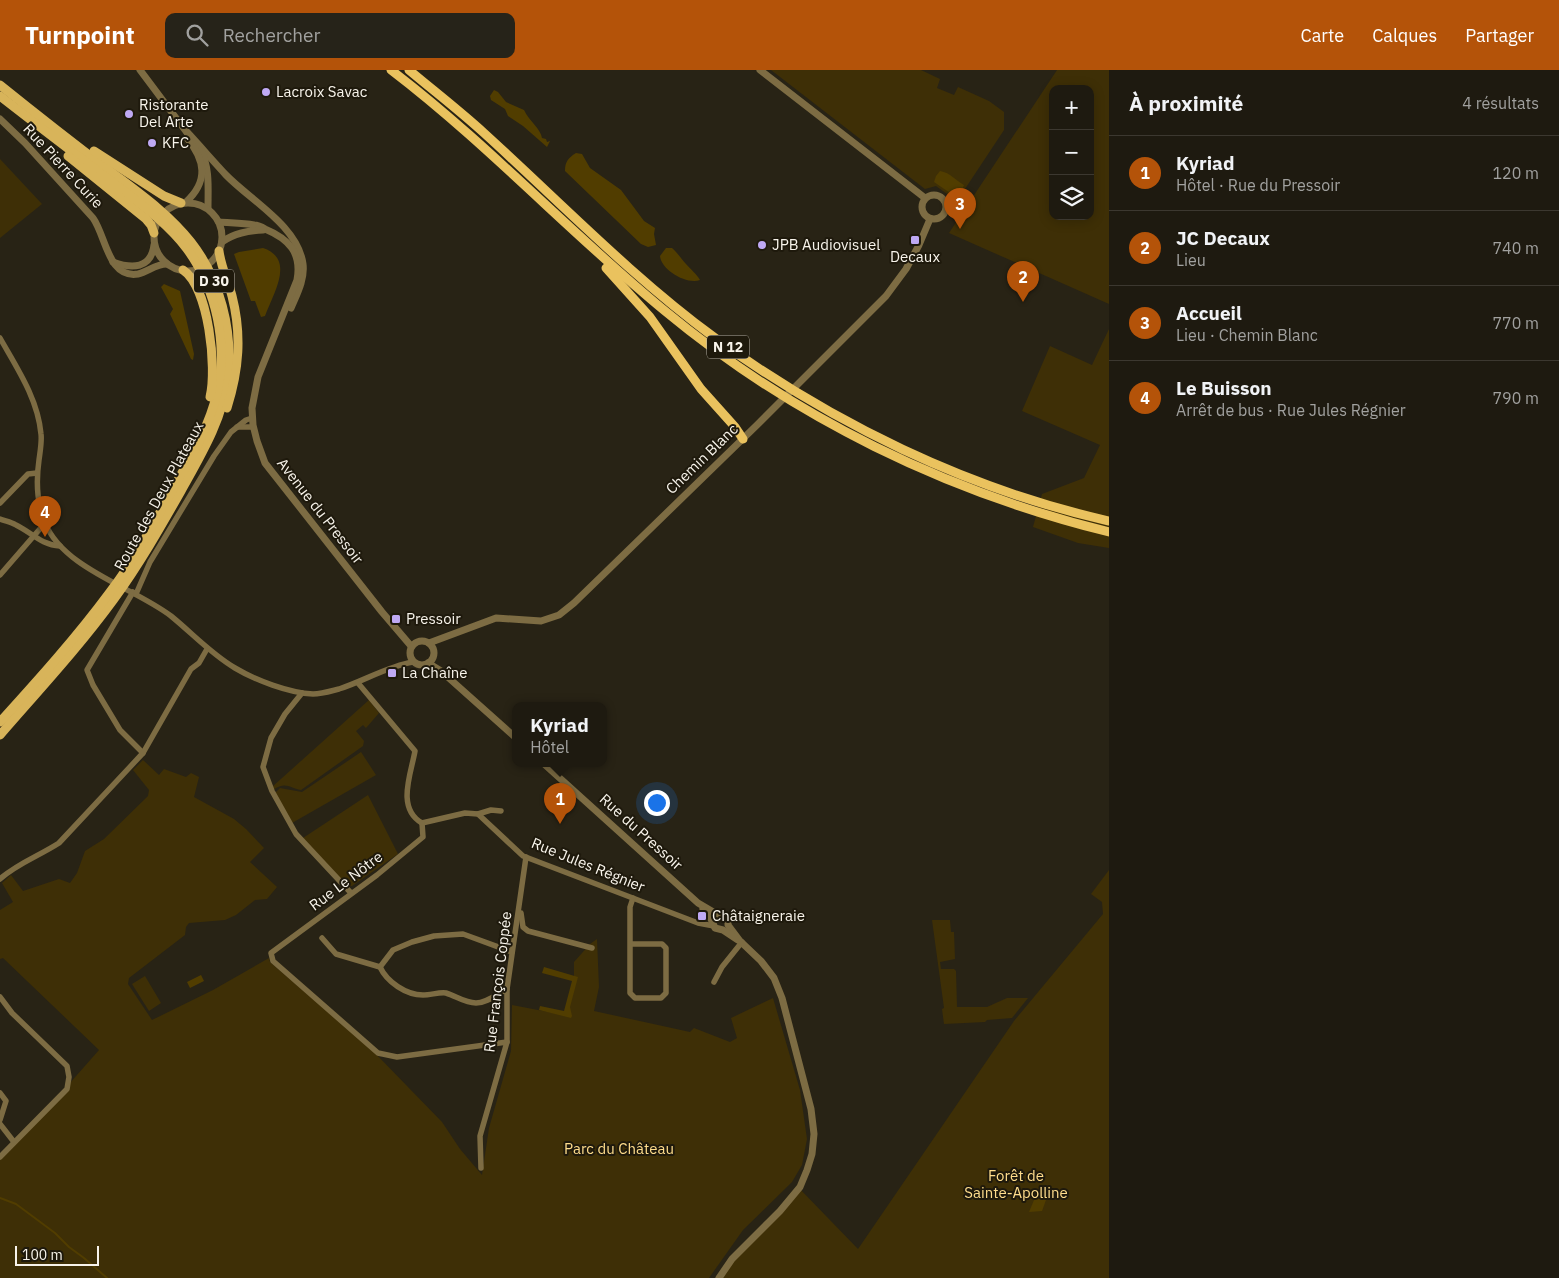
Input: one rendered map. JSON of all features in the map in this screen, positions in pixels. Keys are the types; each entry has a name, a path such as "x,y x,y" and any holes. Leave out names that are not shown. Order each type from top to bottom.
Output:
{"highway":[{"name":"N 12","path":"391,70 476,141 667,312 711,347 782,395 842,430 900,460 992,497 1039,513 1109,532"},
{"name":"N 12","path":"409,70 484,133 622,261 673,304 715,338 787,387 855,425 946,468 1006,491 1109,521"},
{"path":"590,245 598,259 650,317 701,389 735,427 743,439"}],"main road":[{"path":"0,84 111,163 164,196 183,203"},
{"name":"Route des Deux Plateaux","path":"0,84 162,211 191,242 212,278 219,295 227,328 228,378 219,417 200,458 145,553 115,598 75,650 0,735"},
{"name":"Route des Deux Plateaux","path":"0,96 142,205 172,232 195,262 211,296 220,337 221,356 217,394 211,414 200,439 163,508 129,564 101,605 62,654 0,722"},
{"path":"0,101 146,219 154,233"},
{"path":"200,458 208,449 224,416 237,369 238,332 236,313 232,294 222,266 220,247"},
{"path":"163,508 165,494 195,440 206,412 213,379 213,361 203,306 198,288 183,270"}],"street":[{"path":"113,262 126,267 138,266 147,261 153,252 156,224 164,211 183,203 192,196 201,180 202,164 192,144 134,70"},
{"path":"140,70 202,151 209,175 208,208"},
{"path":"760,70 925,198"},
{"name":"Rue Pierre Curie","path":"0,119 25,143 93,218 113,262"},
{"name":"Avenue du Pressoir","path":"187,132 227,176 261,204 296,243 303,264 303,278 286,320 277,332"},
{"path":"931,195 940,196 946,201 947,209 943,216 930,219 926,216 922,209 925,198 931,195"},
{"path":"183,203 197,203 208,208 219,222 222,233 220,247"},
{"name":"Chemin Blanc","path":"432,649 441,639 496,618 541,621 559,615 743,439 886,296 906,269 919,246 930,219"},
{"name":"Avenue du Pressoir","path":"219,222 256,225 283,237 295,254 298,268 295,286 258,377 252,408 253,427 265,463 402,636 414,644"},
{"path":"113,262 118,270 133,274 143,273 159,264 167,264 183,270 193,271 211,262 220,247 231,235 252,230 267,230"},
{"path":"154,243 158,254 167,264"},
{"path":"0,338 34,401 42,435 37,473 39,504 45,523 60,546 83,565 133,592 171,616 207,649 234,668 251,676 302,693 325,693 358,683 404,663 411,659 414,644 421,640 432,649 441,671"},
{"path":"143,752 120,730 93,685 87,670 214,456 237,427 252,418"},
{"path":"237,427 253,427"},
{"path":"0,503 28,474 37,473"},
{"path":"0,518 16,525 51,546 60,546"},
{"path":"0,575 45,523"},
{"path":"0,879 9,870 28,859 46,852 59,843 143,752 191,669 198,663 207,649"},
{"path":"428,663 432,649"},
{"path":"411,659 420,665 428,663 441,671 512,734"},
{"path":"358,683 415,752 406,794 407,806 411,814 422,823 465,813 478,814 491,810 501,811"},
{"path":"302,693 285,714 271,738 263,767 272,792 296,834 351,893"},
{"name":"Rue du Pressoir","path":"547,767 698,902 719,914"},
{"name":"Rue Jules Régnier","path":"478,814 526,857 698,923 713,924"},
{"name":"Rue Le Nôtre","path":"422,823 423,837 377,875 271,953 272,961 378,1053 398,1057 507,1042"},
{"name":"Rue François Coppée","path":"480,1168 480,1136 507,1042 507,989 526,857"},
{"path":"630,944 662,944 666,948 666,993 661,998 635,998 630,993 630,944 630,907 633,898"},
{"name":"Rue du Pressoir","path":"698,902 713,924"},
{"path":"520,905 523,927 528,932 592,948"},
{"path":"719,914 726,916 728,920 726,927 718,930 713,924 715,917 719,914"},
{"path":"719,1278 732,1259 780,1211 800,1187 808,1170 814,1134 811,1109 782,998 774,978 766,966 726,927"},
{"path":"380,967 394,950 412,942 434,936 463,934 512,952"},
{"path":"322,938 336,954 380,967"},
{"path":"714,982 722,967 741,942"},
{"path":"380,967 383,974 396,985 413,994 445,993 473,1003 483,1002 507,989"},
{"path":"0,997 12,1013 67,1066 69,1074 67,1089 0,1157"},
{"path":"0,1093 6,1101 0,1120"},
{"path":"0,1124 14,1142"}],"green space":[{"path":"771,70 921,70 940,79 937,88 954,95 958,87 989,101 1004,112 1004,130 957,201 936,186 925,189"},
{"path":"1057,70 1109,70 1109,304 949,233"},
{"path":"0,159 42,204 0,238"},
{"path":"1109,329 1109,548 1078,543 1033,527 1042,494 1084,478 1100,445 1022,411 1050,346 1092,365"},
{"path":"369,700 379,713 366,728 363,725 356,731 364,741 363,746 301,790 281,786 273,790 272,787"},
{"path":"361,752 376,775 292,823 275,793 280,788 302,792"},
{"name":"Parc du Château","path":"143,760 159,775 164,769 186,777 191,773 199,777 194,797 234,819 264,848 250,862 277,887 267,899 255,900 236,915 225,920 189,923 186,927 185,935 129,978 128,984 152,1020 213,990 269,958 270,962 373,1051 442,1122 460,1149 482,1175 489,1128 511,1051 512,1005 564,1015 574,979 574,962 597,939 599,987 594,1011 690,1032 694,1028 730,1042 737,1038 731,1018 773,998 800,1090 807,1139 802,1165 792,1182 743,1230 709,1278 0,1278 0,1155 25,1134 99,1050 3,958 0,959 0,910 13,902 2,883 11,875 23,891 59,879 70,883 77,873 85,851 104,839 148,796 149,790 133,770"},
{"path":"368,795 398,854 352,886 347,886 303,838"},
{"name":"Forêt de Sainte-Apolline","path":"1109,870 1109,1278 720,1278 797,1186 858,1249 1014,1021 1103,914 1102,902 1091,894"},
{"path":"932,920 950,920 951,932 954,932 955,959 940,962 941,969 954,969 956,971 957,1007 987,1007 1007,998 1028,998 1012,1018 987,1020 985,1022 944,1024 942,1009 944,1008"},
{"path":"145,976 161,1003 149,1011 132,984"}],"shaded area":[{"path":"494,90 506,102 524,110 542,138 546,139 547,142 550,141 547,147 523,126 508,116 505,109 491,100 490,96"},
{"path":"576,153 582,154 590,168 621,190 644,221 655,228 656,245 648,247 641,244 565,171 568,160"},
{"path":"940,171 950,175 964,185 961,193 953,195 934,182"},
{"path":"263,248 273,253 278,260 280,269 277,288 265,316 261,317 255,301 251,301 234,254"},
{"path":"666,248 672,248 700,280 688,280 670,271 661,261 660,256"},
{"path":"164,284 180,291 194,354 193,360 170,314 173,309 161,287"},
{"path":"544,967 578,977 570,1007 571,1018 539,1010 540,1006 564,1011 572,981 542,973"},
{"path":"201,975 204,981 190,988 187,982"},
{"path":"1037,1193 1046,1200 1042,1211 1029,1212"}],"waterway":[{"path":"0,1198 16,1204 55,1233 107,1278"}],"place":[{"name":"Lacroix Savac","path":"266,92"},
{"name":"Ristorante Del Arte","path":"129,114"},
{"name":"KFC","path":"152,143"},
{"name":"Accueil","path":"960,229"},
{"name":"Decaux","path":"915,240"},
{"name":"JPB Audiovisuel","path":"762,245"},
{"name":"JC Decaux","path":"1023,302"},
{"name":"Le Buisson","path":"45,537"},
{"name":"Pressoir","path":"396,619"},
{"name":"La Chaîne","path":"392,673"},
{"name":"Kyriad","path":"560,824"},
{"name":"Châtaigneraie","path":"702,916"}]}
